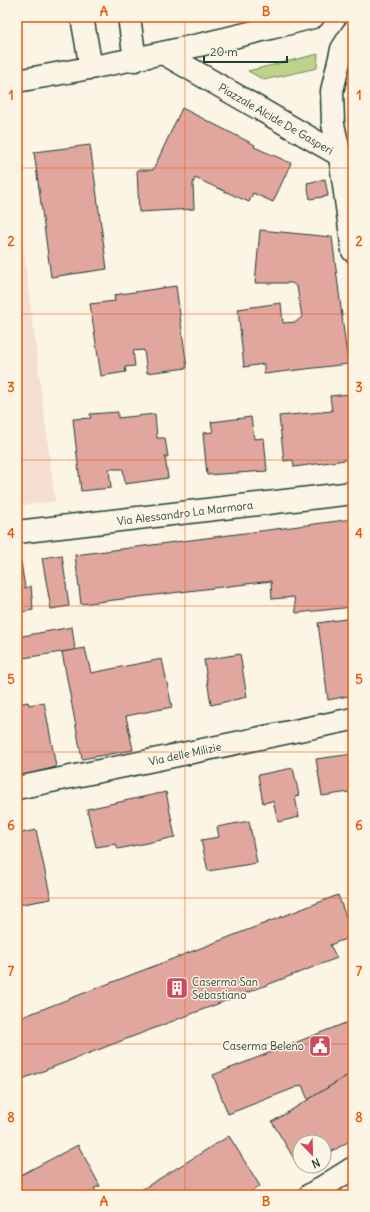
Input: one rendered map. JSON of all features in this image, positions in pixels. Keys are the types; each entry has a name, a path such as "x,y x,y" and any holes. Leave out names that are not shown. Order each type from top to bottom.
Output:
{"street":[{"path":"82,17 91,68"},
{"path":"129,17 135,60"},
{"path":"17,81 135,60 313,17"},
{"name":"Piazzale Alcide De Gasperi","path":"346,159 333,124 332,91 342,49 353,32"},
{"name":"Piazzale Alcide De Gasperi","path":"163,53 346,159"},
{"path":"346,159 353,251"},
{"name":"Via Alessandro La Marmora","path":"17,532 353,494"},
{"name":"Via delle Milizie","path":"17,788 353,719"},
{"path":"310,1195 353,1168"}],"shaded area":[{"path":"17,197 55,501 17,506"}],"green space":[{"path":"318,54 317,68 264,80 248,71"}],"building":[{"path":"182,108 255,145 254,147 291,163 273,202 253,193 249,202 195,178 193,183 194,209 139,212 137,170 153,170"},
{"path":"90,145 107,269 51,277 34,152"},
{"path":"325,179 328,196 310,199 307,183"},
{"path":"260,230 332,237 348,364 264,374 264,364 244,367 238,309 281,303 283,323 296,322 302,317 297,287 292,283 255,283"},
{"path":"176,286 187,368 147,373 144,350 133,351 135,366 125,367 126,372 101,376 90,304 115,301 114,295"},
{"path":"350,394 353,418 353,459 294,467 293,460 284,461 279,416 332,411 330,396"},
{"path":"118,412 118,418 155,414 157,438 165,438 168,457 165,457 168,478 125,484 123,469 109,469 111,488 81,491 73,419 91,418 90,414"},
{"path":"251,417 254,439 264,438 267,471 207,475 203,433 213,432 211,422"},
{"path":"353,519 353,607 296,613 294,597 272,599 271,581 81,604 75,555"},
{"path":"62,555 69,606 51,609 42,558"},
{"path":"21,562 25,588 31,586 33,610 17,613 17,563"},
{"path":"353,618 353,695 328,700 318,623"},
{"path":"72,627 75,650 17,659 17,637"},
{"path":"85,648 91,673 162,659 172,707 126,716 133,750 82,759 62,652"},
{"path":"240,654 247,697 211,705 204,660"},
{"path":"28,702 29,705 44,702 56,767 33,773 33,776 17,779 17,704"},
{"path":"353,754 353,814 349,792 322,796 316,759"},
{"path":"293,768 299,795 295,797 299,817 278,822 273,801 263,803 258,775"},
{"path":"166,792 175,837 118,849 116,844 96,847 87,809"},
{"path":"249,821 257,863 208,871 201,840 219,837 217,827"},
{"path":"36,830 51,899 18,905 17,834"},
{"name":"Caserma San Sebastiano","path":"338,895 353,936 330,945 337,958 17,1081 17,1019"},
{"name":"Caserma Beleno","path":"353,1020 353,1072 308,1100 302,1085 228,1114 213,1075"},
{"path":"353,1072 353,1139 332,1151 332,1134 292,1134 292,1155 272,1122"},
{"path":"229,1136 260,1186 245,1195 144,1195 141,1190"},
{"path":"78,1145 100,1186 94,1188 98,1195 17,1195 17,1177"}],"place":[{"name":"Caserma San Sebastiano","path":"177,988"},
{"name":"Caserma Beleno","path":"320,1046"}]}
